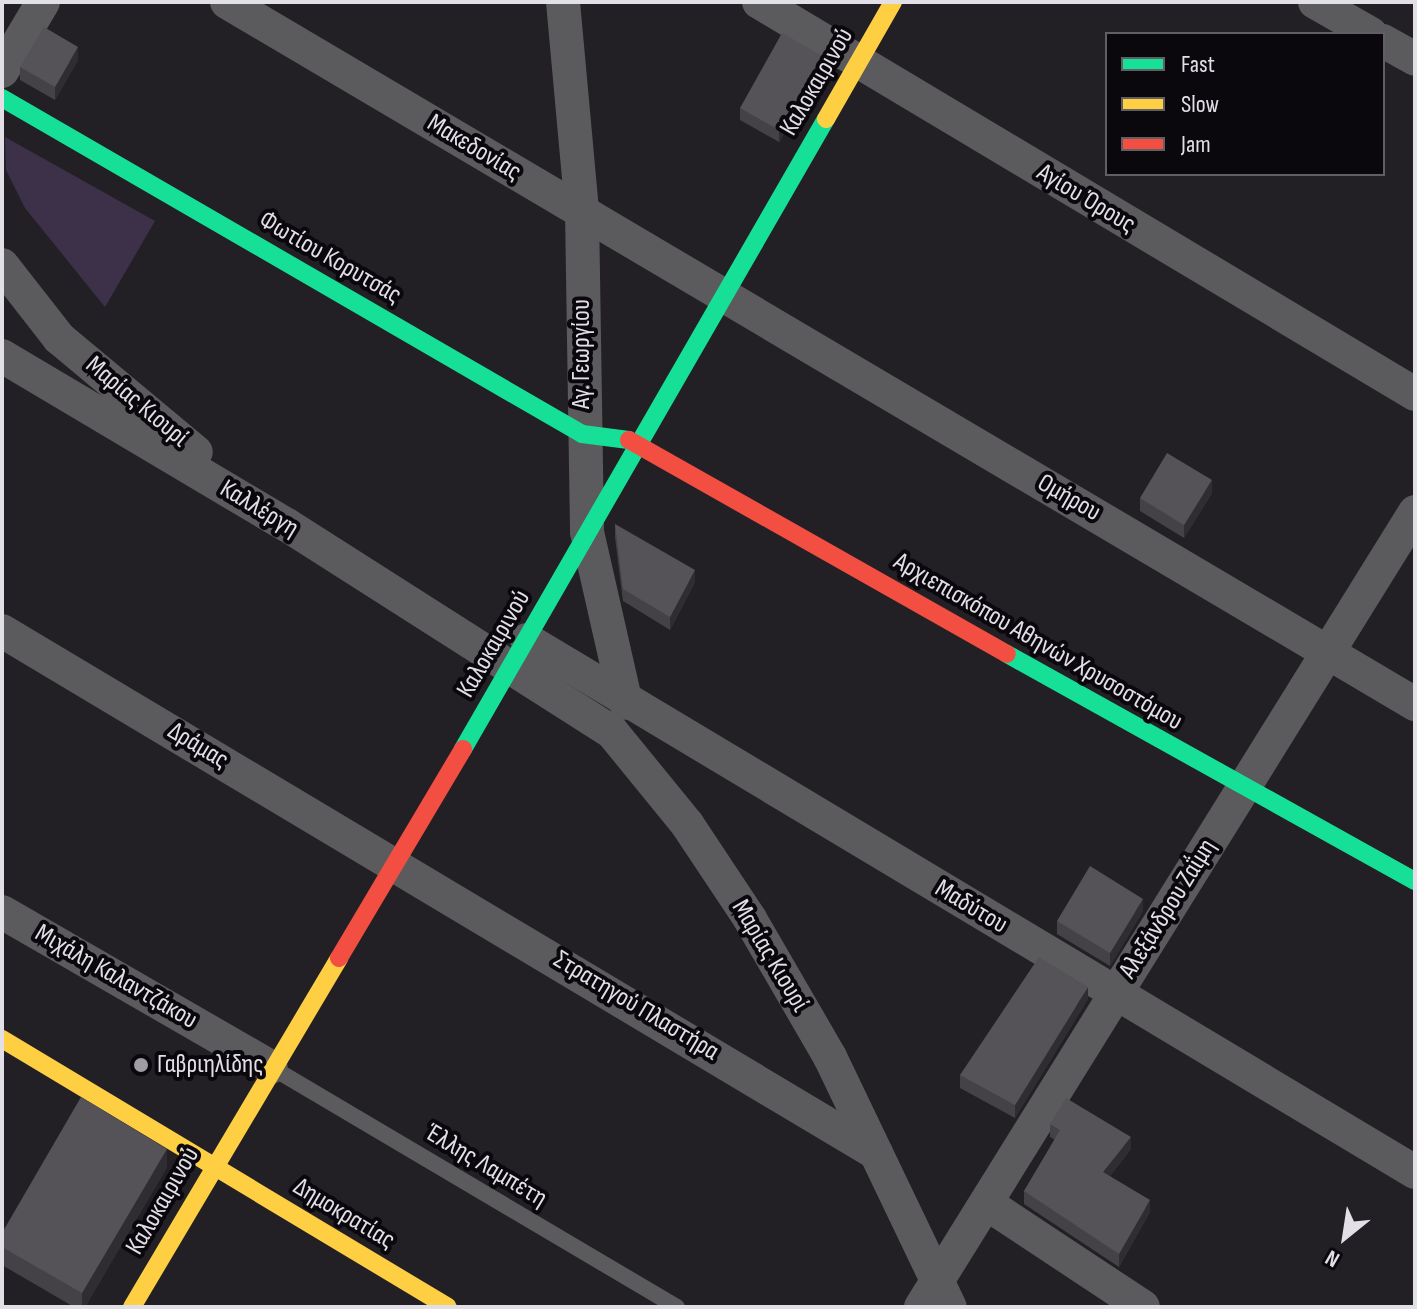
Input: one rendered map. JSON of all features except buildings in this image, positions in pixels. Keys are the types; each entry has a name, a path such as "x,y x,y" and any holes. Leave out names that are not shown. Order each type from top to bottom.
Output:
{"street":[{"path":"2,71 43,2"},
{"name":"Μακεδονίας","path":"227,2 721,294"},
{"name":"Αγ. Γεωργίου","path":"563,2 582,211 582,434 587,532 626,703"},
{"name":"Αγίου Όρους","path":"759,2 858,64 1415,394"},
{"name":"Καλοκαιρινού","path":"132,1307 271,1067 519,654 721,294 893,2"},
{"path":"1315,2 1368,32"},
{"path":"1385,42 1415,59"},
{"name":"Φωτίου Κορυτσάς","path":"2,98 582,434 639,441"},
{"name":"Μαρίας Κιουρί","path":"2,265 59,338 287,525"},
{"name":"Ομήρου","path":"721,294 1415,704"},
{"name":"Καλλέργη","path":"2,356 287,525 519,654"},
{"name":"Αρχιεπισκόπου Αθηνών Χρυσοστόμου","path":"639,441 1242,790 1415,881"},
{"name":"Αλεξάνδρου Ζαΐμη","path":"936,1299 986,1203 1415,512"},
{"name":"Δράμας","path":"2,631 393,862"},
{"name":"Μαρίας Κιουρί","path":"519,654 612,732 687,824 823,1045 876,1153 936,1299"},
{"name":"Μαδύτου","path":"519,654 626,703 1415,1172"},
{"name":"Στρατηγού Πλαστήρα","path":"393,862 876,1153"},
{"name":"Μιχάλη Καλαντζάκου","path":"2,912 271,1067"},
{"name":"Δημοκρατίας","path":"2,1039 448,1307"},
{"path":"986,1203 1143,1307"}],"lane":[{"name":"Έλλης Λαμπέτη","path":"271,1067 677,1307"}],"shaded area":[{"path":"5,137 155,221 105,307 25,208 6,170"}],"traffic: fast":[{"path":"2,98 582,434 629,440"},
{"path":"463,749 826,119"},
{"path":"1007,654 1415,881"}],"traffic: slow":[{"path":"826,119 893,2"},
{"path":"132,1307 339,958"},
{"path":"2,1039 448,1307"}],"traffic: jam":[{"path":"629,440 1007,654"},
{"path":"339,958 463,749"}],"place":[{"name":"Γαβριηλίδης","path":"141,1065"}]}
